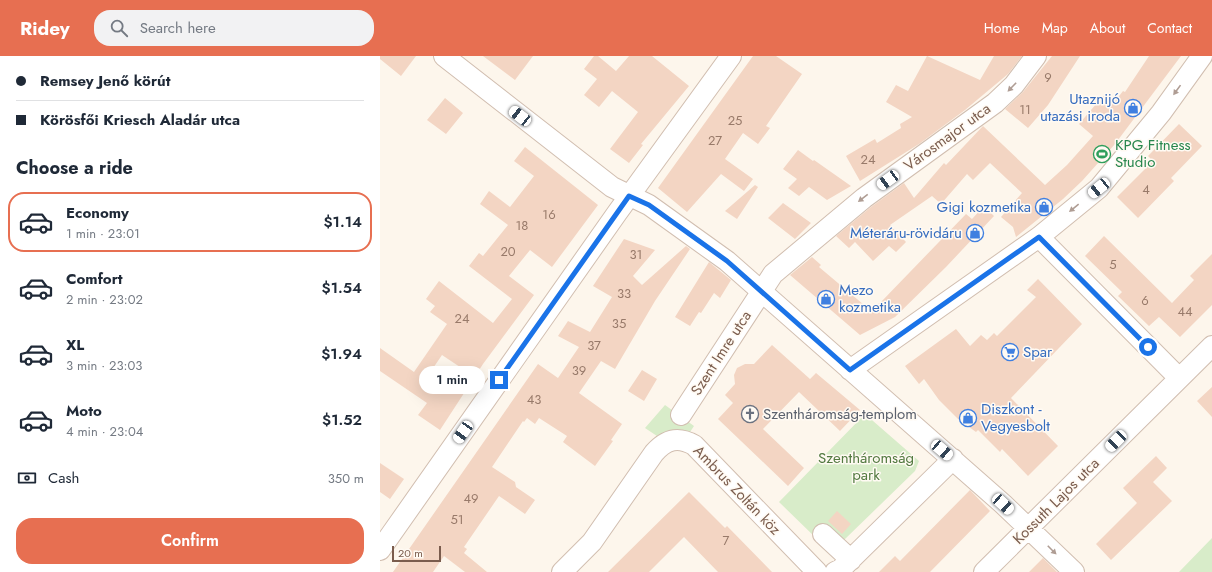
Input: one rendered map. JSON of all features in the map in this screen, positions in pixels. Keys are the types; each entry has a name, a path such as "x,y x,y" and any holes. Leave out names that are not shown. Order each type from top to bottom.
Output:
{"street":[{"path":"444,56 612,186 649,205 727,261 1029,527 1074,572"},
{"path":"380,550 629,196 731,56"},
{"name":"Városmajor utca","path":"761,290 773,274 864,198 995,103 1014,85 1036,56"},
{"path":"850,370 1039,237 1099,188 1205,61"},
{"path":"1039,237 1179,378"},
{"name":"Szent Imre utca","path":"681,415 761,290"},
{"name":"Kossuth Lajos utca","path":"984,572 1212,346"},
{"name":"Ambrus Zoltán köz","path":"562,572 592,542 654,453 665,442 675,439 687,441 694,445 811,568 817,572"},
{"path":"835,572 851,560 953,460"},
{"path":"823,534 851,560"}],"green space":[{"path":"665,405 694,426 688,435 660,438 645,428"},
{"name":"Szentháromság park","path":"865,414 919,461 915,471 844,540 830,527 817,539 779,502"},
{"path":"1212,538 1212,572 1179,572"}],"building":[{"path":"380,56 416,56 401,76 380,59"},
{"path":"483,56 533,56 515,80"},
{"path":"594,56 598,56 616,71 629,56 652,56 689,86 641,144 643,145 629,163 610,149 638,112 612,91 599,107 584,95 597,79 584,69"},
{"path":"753,56 776,56 802,74 766,126 770,128 758,144 743,133 725,159 753,179 744,191 721,174 687,212 658,188"},
{"path":"927,56 980,80 994,56 1022,56 1008,74 965,110 919,144 860,181 846,156 875,139 877,143 901,128 900,124 912,117 886,102 896,85 908,91"},
{"path":"1052,56 1080,56 1048,105 1028,128 1005,109 1023,92"},
{"path":"1149,56 1181,56 1115,144 1082,181 1063,199 1016,237 1013,227 1001,217 1022,193 990,163 973,180 967,174 941,204 932,196 890,225 906,242 896,252 889,246 873,261 855,242 849,248 836,236 871,207 904,183 914,198 944,163 946,165 983,126 1045,185 1067,165 1093,136 1079,124 1103,96 1113,104 1123,91 1125,92"},
{"path":"445,98 463,113 446,134 427,120"},
{"path":"1179,124 1202,146 1171,178 1174,181 1138,218 1117,197 1153,161 1148,156"},
{"path":"525,147 598,205 552,267 530,250 509,276 534,295 483,364 440,430 418,415 427,403 380,371 380,348 414,372 447,324 430,312 435,306 426,299 439,281 493,323 512,299 469,266 479,253 483,256 508,225 480,204 489,191 510,207 534,176 514,161","holes":["442,355 463,369 446,394 425,380"]},
{"path":"798,150 851,186 827,200 809,187 799,196 788,188 797,179 783,169"},
{"path":"755,185 758,187 737,219 725,211"},
{"path":"783,203 811,223 795,239 768,218"},
{"path":"984,206 994,216 946,267 895,317 860,335 790,275 812,257 821,265 819,267 870,310 881,302 966,214 972,219"},
{"path":"1104,236 1172,303 1194,280 1190,276 1212,254 1212,305 1180,337 1159,317 1149,326 1118,296 1122,292 1085,256"},
{"path":"624,239 655,250 633,276 642,285 686,246 690,249 655,301 615,369 601,361 579,393 622,424 611,440 613,441 595,466 563,442 567,436 539,418 535,424 527,418 524,422 523,421 492,467 515,482 516,487 535,500 525,514 499,496 464,547 467,549 464,553 487,572 465,572 444,556 433,572 393,572 538,364 558,378 579,347 558,336 568,321 590,332 612,297 593,286"},
{"path":"709,262 731,280 720,298 714,293 701,313 699,312 690,326 675,317"},
{"path":"1038,279 1082,324 1011,398 1058,446 1028,476 1002,449 1000,452 978,430 976,432 958,419 939,400 924,379 919,384 905,366 956,329 970,346 981,335 987,340 994,333 997,336 1036,297 1027,290"},
{"name":"Szentháromság-templom","path":"772,345 810,379 816,373 860,410 840,431 799,392 763,429 804,468 788,486 718,419 733,403 725,395 735,384 734,375 737,368 745,364 754,364"},
{"path":"642,370 657,379 644,401 628,391"},
{"path":"1212,387 1212,417 1197,401"},
{"path":"1156,456 1167,468 1153,482 1172,501 1111,560 1096,544 1137,503 1123,488"},
{"path":"380,463 404,479 390,499 380,492"},
{"path":"970,490 990,511 930,572 879,572 895,556 900,561"},
{"path":"689,492 725,528 727,526 772,572 718,572 684,537 649,572 608,572"},
{"path":"837,511 851,524 842,534 828,521"},
{"path":"1043,558 1057,572 1029,572"}],"place":[{"name":"Utaznijó utazási iroda","path":"1133,108"},
{"name":"KPG Fitness Studio","path":"1102,154"},
{"name":"Gigi kozmetika","path":"1044,207"},
{"name":"Méteráru-rövidáru","path":"975,233"},
{"name":"Mezo kozmetika","path":"826,299"},
{"name":"Spar","path":"1010,352"},
{"name":"Szentháromság-templom","path":"750,414"},
{"name":"Diszkont - Vegyesbolt","path":"968,418"}],"route":[{"path":"499,380 629,196 649,205 727,261 770,297 850,370 1039,237 1148,347"}]}
